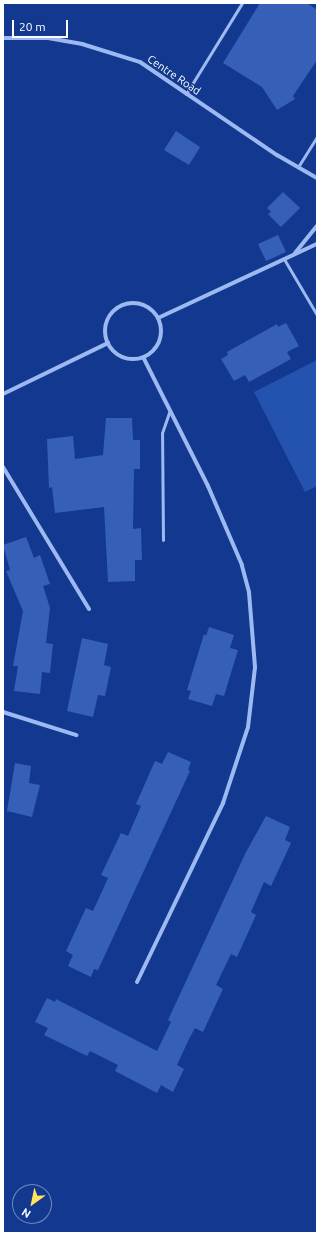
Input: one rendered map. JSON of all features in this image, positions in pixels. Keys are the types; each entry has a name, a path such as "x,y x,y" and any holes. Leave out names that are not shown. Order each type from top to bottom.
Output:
{"street":[{"name":"Centre Road","path":"3,38 48,38 111,52 140,62 186,94 317,178"},
{"path":"293,255 317,226"},
{"path":"158,318 317,244"},
{"path":"125,304 144,305 158,318 161,327 159,341 151,352 143,357 127,358 108,343 105,324 109,315 125,304"},
{"path":"3,394 108,343"},
{"path":"137,982 223,803 242,750 253,697 251,616 242,565 208,486 143,357"},
{"path":"3,467 89,609"},
{"path":"3,712 76,735"}],"lane":[{"path":"186,94 242,3"},
{"path":"298,167 317,137"},
{"path":"284,259 317,315"},
{"path":"164,540 162,434 170,410"}],"shaded area":[{"path":"317,360 317,486 305,492 254,392"}],"building":[{"path":"260,3 307,3 317,10 317,60 293,96 295,99 277,110 262,87 223,63"},
{"path":"176,131 200,147 189,165 164,150"},
{"path":"283,192 300,208 281,227 268,214 271,212 267,208"},
{"path":"278,235 286,252 266,261 258,244"},
{"path":"286,323 299,346 287,352 291,359 249,382 245,375 234,381 221,359 228,355 227,352 277,324 278,327"},
{"path":"106,418 132,418 133,440 140,440 140,469 134,469 133,529 141,528 142,560 135,560 135,581 108,582 104,507 55,513 52,487 49,488 47,439 73,436 75,459 103,455"},
{"path":"26,537 34,558 40,555 50,584 43,586 50,608 46,643 53,644 50,673 42,672 40,694 14,691 18,666 13,666 23,611 6,571 10,570 3,545"},
{"path":"209,627 234,635 230,648 238,650 224,696 216,694 212,706 188,699 191,691 187,690 204,634 206,636"},
{"path":"82,638 108,644 104,665 111,667 105,696 98,695 93,717 67,711"},
{"path":"168,752 191,762 188,770 190,771 98,970 94,969 91,977 68,966 73,955 66,951 86,908 93,911 108,878 101,875 121,833 128,836 141,806 136,804 155,761 162,764"},
{"path":"15,763 31,766 29,783 40,785 32,817 7,811"},
{"path":"266,816 290,827 285,840 291,843 271,886 264,882 251,912 256,915 237,957 231,954 216,985 223,989 203,1032 195,1028 189,1039 177,1065 184,1069 173,1092 161,1085 157,1093 115,1071 118,1065 90,1051 87,1056 44,1035 48,1028 35,1022 47,998 55,1002 56,999 157,1051 171,1022 168,1020 245,854"}]}
